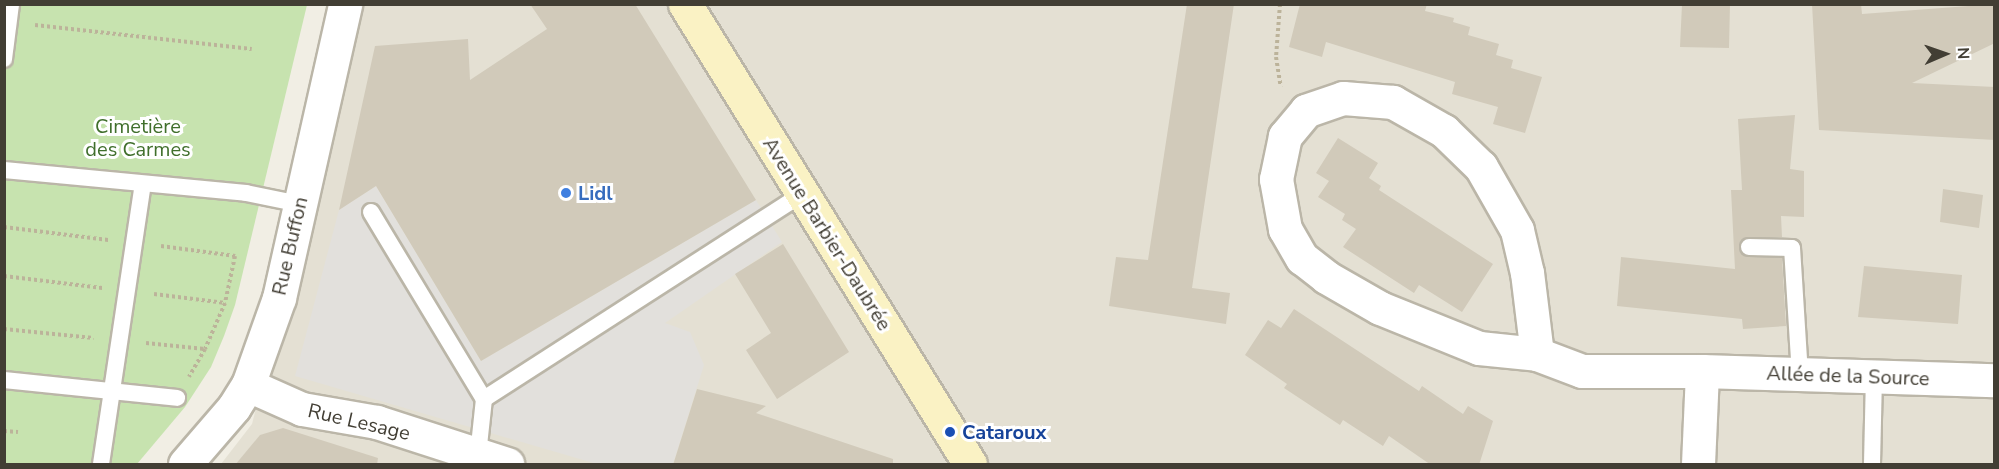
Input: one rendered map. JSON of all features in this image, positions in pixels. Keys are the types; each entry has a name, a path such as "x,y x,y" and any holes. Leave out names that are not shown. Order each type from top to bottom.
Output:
{"main road":[{"name":"Avenue Barbier-Daubrée","path":"685,4 969,465"}],"street":[{"name":"Rue Buffon","path":"185,465 234,407 248,385 279,298 345,4"},
{"path":"1306,111 1343,98 1393,102 1444,131 1481,167 1517,230 1527,273 1537,354"},
{"name":"Allée de la Source","path":"1306,111 1285,136 1276,178 1285,229 1302,258 1326,277 1380,308 1479,348 1537,354 1582,371 1702,371 1995,380"},
{"path":"1698,465 1702,371"},
{"name":"Rue Lesage","path":"248,385 302,409 377,422 492,460"}],"lane":[{"path":"4,58 11,4"},
{"path":"4,170 246,193 300,204"},
{"path":"101,465 143,184"},
{"path":"484,399 802,194"},
{"path":"371,212 484,399 492,460"},
{"path":"1749,247 1791,248 1800,374"},
{"path":"1872,465 1874,376"},
{"path":"4,380 177,398"}],"path":[{"path":"1280,4 1276,57 1282,92 1306,111"},
{"path":"9,22 252,49"},
{"path":"4,431 18,432"}],"shaded area":[{"path":"359,5 1994,5 1994,464 221,464 252,424"},
{"path":"376,186 481,361 756,200 782,242 665,323 690,332 704,365 673,464 597,464 295,376 339,210"}],"green space":[{"name":"Cimetière des Carmes","path":"4,5 307,5 235,305 224,336 211,367 185,407 137,464 5,464"}],"building":[{"name":"Lidl","path":"530,4 635,4 756,200 481,361 376,186 339,210 375,46 468,39 470,80 547,29"},
{"path":"1187,4 1234,4 1192,288 1230,293 1226,324 1109,306 1116,257 1148,260"},
{"path":"1300,4 1427,4 1425,11 1454,18 1453,22 1470,27 1468,35 1499,44 1496,55 1513,60 1511,68 1542,77 1525,133 1493,124 1498,107 1452,94 1455,82 1326,42 1322,57 1289,47"},
{"path":"1682,4 1730,4 1729,48 1680,47"},
{"path":"1812,4 1861,4 1862,14 1995,4 1995,43 1912,83 1995,87 1995,140 1819,130"},
{"path":"1795,115 1790,169 1804,171 1804,217 1781,216 1782,237 1749,237 1740,241 1739,246 1740,253 1748,257 1782,258 1786,326 1743,329 1742,319 1617,306 1621,257 1735,269 1731,190 1742,190 1738,119"},
{"path":"1338,138 1378,163 1369,178 1381,186 1379,190 1493,264 1462,312 1419,285 1414,293 1343,247 1356,229 1342,220 1345,214 1318,197 1329,181 1316,173"},
{"path":"1943,189 1983,195 1979,228 1940,222"},
{"path":"783,244 849,352 777,399 746,350 771,333 735,274"},
{"path":"1864,266 1962,275 1958,324 1858,317"},
{"path":"1294,309 1419,391 1422,386 1463,414 1468,406 1493,421 1479,465 1431,465 1389,436 1383,446 1343,420 1340,425 1284,388 1287,384 1245,355 1268,320 1281,328"},
{"path":"697,389 766,406 756,413 893,459 893,465 673,465"},
{"path":"283,428 378,458 377,465 235,465 260,435"}],"place":[{"name":"Lidl","path":"566,193"},
{"name":"Cataroux","path":"950,432"}]}
